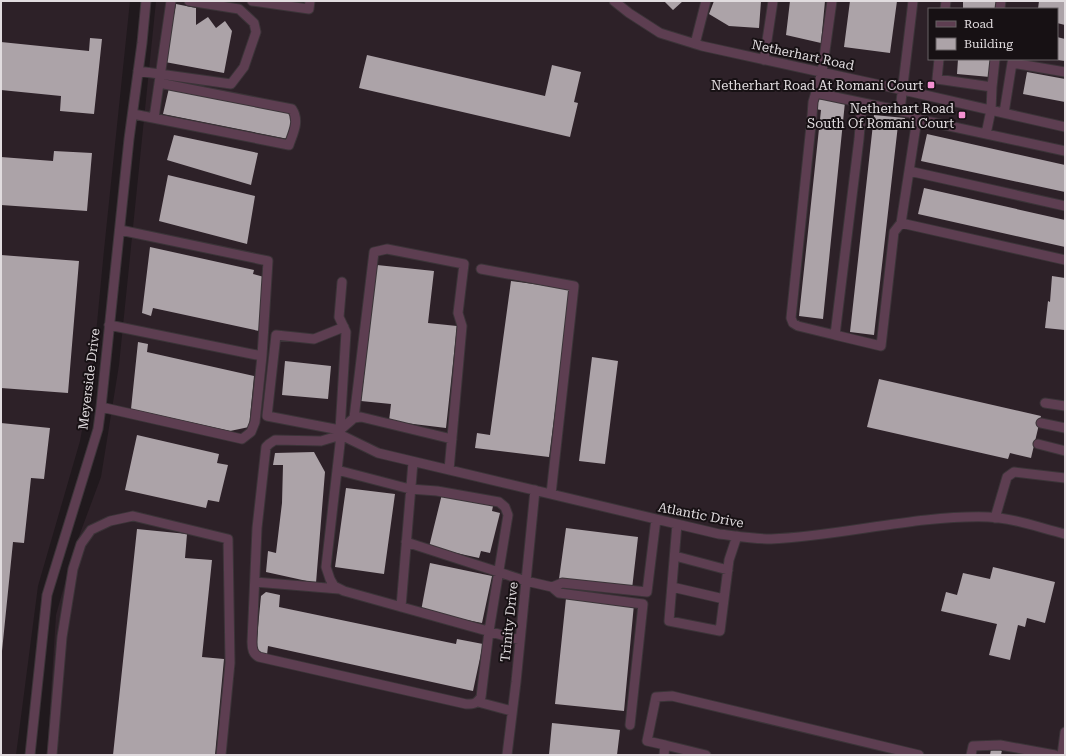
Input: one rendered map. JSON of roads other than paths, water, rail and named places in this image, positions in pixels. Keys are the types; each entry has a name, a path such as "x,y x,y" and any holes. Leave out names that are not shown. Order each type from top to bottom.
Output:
{"street":[{"name":"Meyerside Drive","path":"30,755 47,595 98,429 146,1"},
{"path":"154,118 171,1"},
{"path":"160,78 231,84 244,67 256,32 254,23 239,9 189,1"},
{"path":"252,1 309,9 310,1"},
{"name":"Netherhart Road","path":"615,1 629,13 660,32 695,44 1065,127"},
{"path":"695,44 706,1"},
{"path":"764,60 773,1"},
{"path":"832,1 822,72 813,102 791,318 793,323 798,326 882,346 894,232 900,223 917,120"},
{"path":"900,110 913,1"},
{"path":"940,60 937,79 992,87"},
{"path":"986,134 991,110 995,60"},
{"path":"1004,113 1012,61 1065,72"},
{"path":"133,114 289,145 296,122 295,114 292,109 160,78 138,71"},
{"path":"816,93 900,110 911,113 917,120 1065,151"},
{"path":"835,335 862,103"},
{"path":"909,171 1065,206"},
{"path":"900,223 1065,260"},
{"path":"101,407 242,438 251,432 254,422 262,356 268,261 120,230"},
{"path":"449,470 462,326 458,313 464,264 387,249 374,252 354,418 341,433 321,441 275,440 266,447 257,528 252,649 255,655 259,657 466,704 474,704 478,702 512,711"},
{"path":"481,269 574,286 551,494"},
{"path":"342,282 340,317 346,332 341,433 326,567 330,580 334,586 344,591 520,640"},
{"path":"109,325 262,356"},
{"name":"Atlantic Drive","path":"344,327 314,339 276,335 267,416 341,433 378,453 719,534 770,539 804,536 931,519 964,517 995,518 1065,534"},
{"path":"1045,402 1065,406"},
{"path":"354,418 361,417 452,439"},
{"path":"1041,423 1065,428"},
{"path":"1038,444 1065,451"},
{"path":"401,607 413,462"},
{"path":"337,470 410,489 437,491 499,502 505,508 508,515 489,631 481,697 478,702"},
{"path":"995,518 1007,477 1014,472 1065,478"},
{"name":"Trinity Drive","path":"506,755 520,640 535,490"},
{"path":"52,755 62,636 73,569 81,544 91,530 110,521 133,516 228,539 230,663 222,755"},
{"path":"552,587 562,583 647,592 656,519"},
{"path":"677,524 669,621 720,631 729,560 737,536"},
{"path":"406,542 526,582 552,587 559,593 643,604 630,726"},
{"path":"675,556 728,570"},
{"path":"255,582 340,589"},
{"path":"672,587 724,599"},
{"path":"706,755 647,742 656,697 672,696 919,755"},
{"path":"1062,755 1065,732"},
{"path":"664,755 665,745"},
{"path":"971,755 973,746 1000,745 1014,751 1055,755"},
{"path":"884,755 890,748"}],"place":[{"name":"Netherhart Road At Romani Court","path":"931,85"},
{"name":"Netherhart Road South Of Romani Court","path":"962,115"}]}
